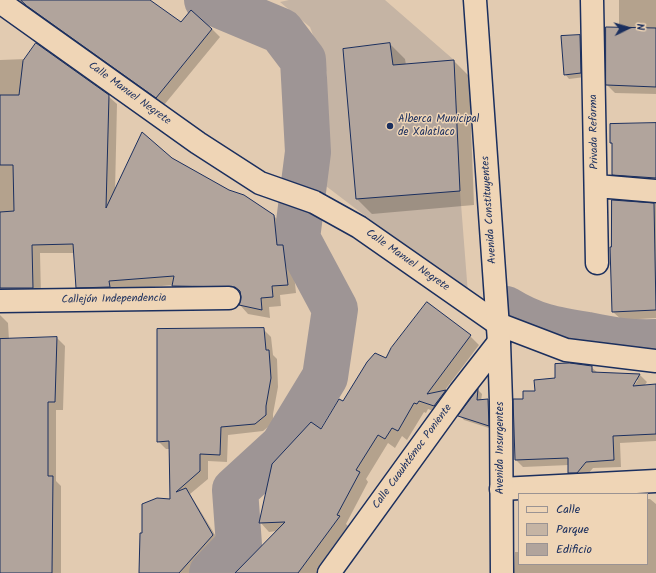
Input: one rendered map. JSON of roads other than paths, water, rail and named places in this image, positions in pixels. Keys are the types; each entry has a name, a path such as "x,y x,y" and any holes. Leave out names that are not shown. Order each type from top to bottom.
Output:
{"street":[{"name":"Avenida Constituyentes","path":"475,0 498,333"},
{"name":"Privada Reforma","path":"592,0 597,186 597,263"},
{"name":"Calle Manuel Negrete","path":"0,2 198,144 260,183 314,202 359,227 498,333 566,350 656,360"},
{"path":"597,186 656,191"},
{"name":"Callejón Independencia","path":"0,301 229,298"},
{"name":"Avenida Insurgentes","path":"498,333 502,573"},
{"name":"Calle Cuauhtémoc Poniente","path":"329,573 460,392 498,333"},
{"path":"501,489 656,480"}],"waterway":[{"path":"207,0 281,31 303,60 308,152 297,238 335,309 325,377 283,446 235,490 239,545 212,573"},
{"path":"506,309 527,320 546,327 622,341 656,342"}],"place":[{"name":"Alberca Municipal de Xalatlaco","path":"390,126"}]}
